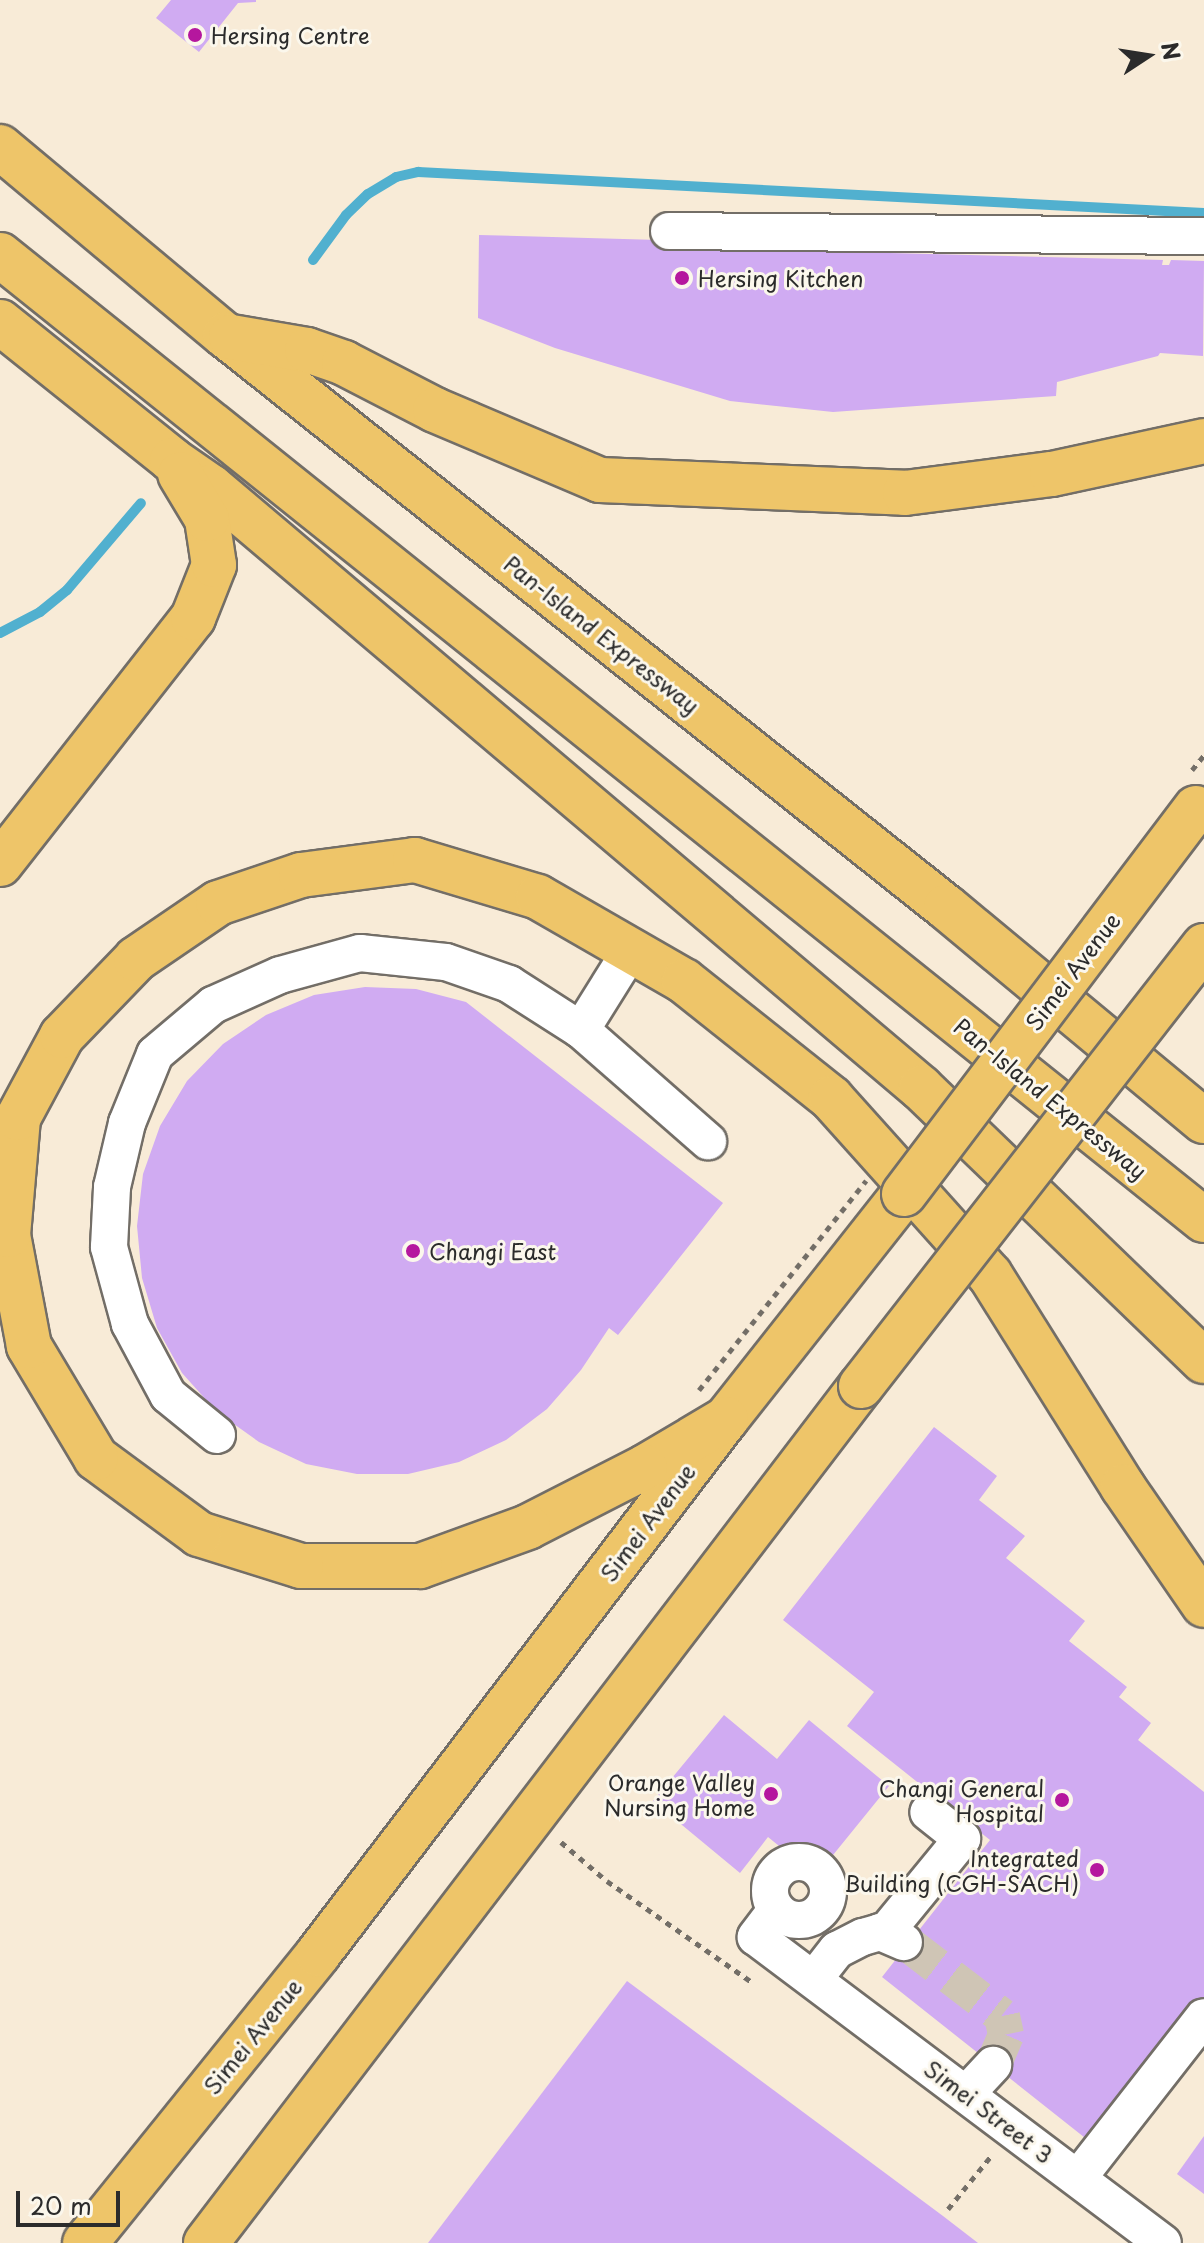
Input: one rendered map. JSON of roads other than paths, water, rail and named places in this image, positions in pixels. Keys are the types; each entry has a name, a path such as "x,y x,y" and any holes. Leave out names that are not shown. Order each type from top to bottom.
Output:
{"main road":[{"name":"Pan-Island Expressway","path":"0,147 225,335 946,907 1204,1121"},
{"name":"Pan-Island Expressway","path":"0,255 1204,1220"},
{"path":"0,322 172,460 211,487 921,1088 1204,1361"},
{"path":"225,335 307,350 344,363 435,410 600,480 905,493 1052,474 1204,441"},
{"path":"0,864 193,618 214,565 207,519 172,460"},
{"name":"Simei Avenue","path":"85,2243 318,1954 726,1419 904,1194 1200,803"},
{"path":"726,1419 645,1467 528,1527 420,1566 301,1566 199,1534 96,1458 29,1346 8,1235 18,1118 62,1036 136,959 218,903 301,875 415,860 538,897 684,981 831,1098 990,1275 1123,1487 1204,1605"},
{"path":"206,2243 861,1386 1204,946"}],"street":[{"path":"669,231 1204,236"},
{"path":"581,1030 631,950"},
{"path":"217,1435 168,1395 130,1324 109,1247 112,1187 127,1123 155,1054 213,1005 280,975 360,953 446,962 509,984 581,1030 708,1141"},
{"path":"814,1979 837,1950 863,1937 896,1939 962,1839 928,1812"},
{"name":"Simei Street 3","path":"776,1910 756,1937 1163,2243"},
{"path":"1078,2178 1204,2017"},
{"path":"966,2094 993,2065"}],"waterway":[{"path":"313,260 346,215 368,194 396,177 418,172 1204,213"},
{"path":"0,633 40,612 67,590 141,503"}],"tunnel":[{"path":"908,1944 1002,2016 1006,2035 993,2065"}],"place":[{"name":"Hersing Centre","path":"195,35"},
{"name":"Hersing Kitchen","path":"682,278"},
{"name":"Changi East","path":"413,1251"},
{"name":"Orange Valley Nursing Home","path":"771,1794"},
{"name":"Changi General Hospital","path":"1062,1800"},
{"name":"Integrated Building (CGH-SACH)","path":"1097,1870"}]}
